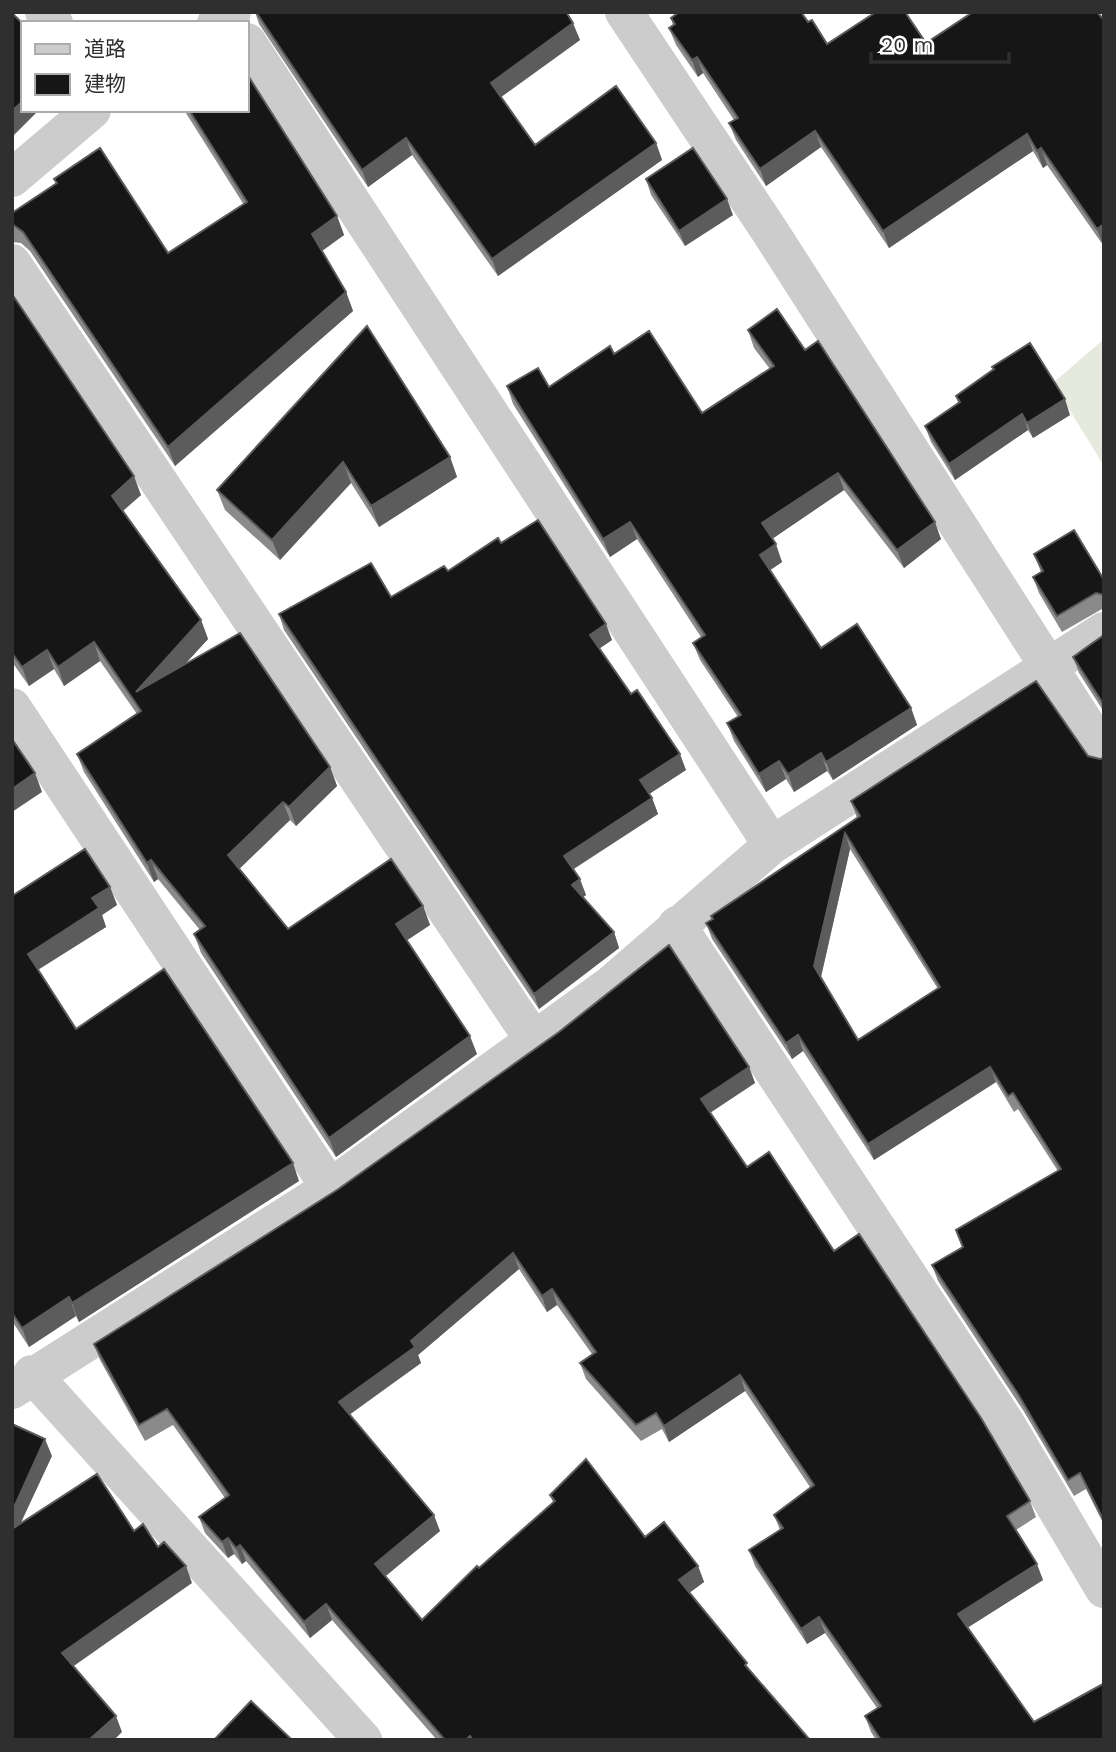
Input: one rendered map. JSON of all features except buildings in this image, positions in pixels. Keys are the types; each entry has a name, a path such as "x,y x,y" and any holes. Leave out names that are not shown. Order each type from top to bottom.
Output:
{"street":[{"path":"624,12 1104,753"},
{"path":"248,47 772,845"},
{"path":"12,178 90,112"},
{"path":"12,263 535,1042"},
{"path":"363,1740 22,1382 330,1188 535,1042 609,985 772,845 1104,631"},
{"path":"12,707 330,1188"},
{"path":"677,925 1005,1422 1104,1589"}],"shaded area":[{"path":"1104,339 1104,466 1053,383"}]}
